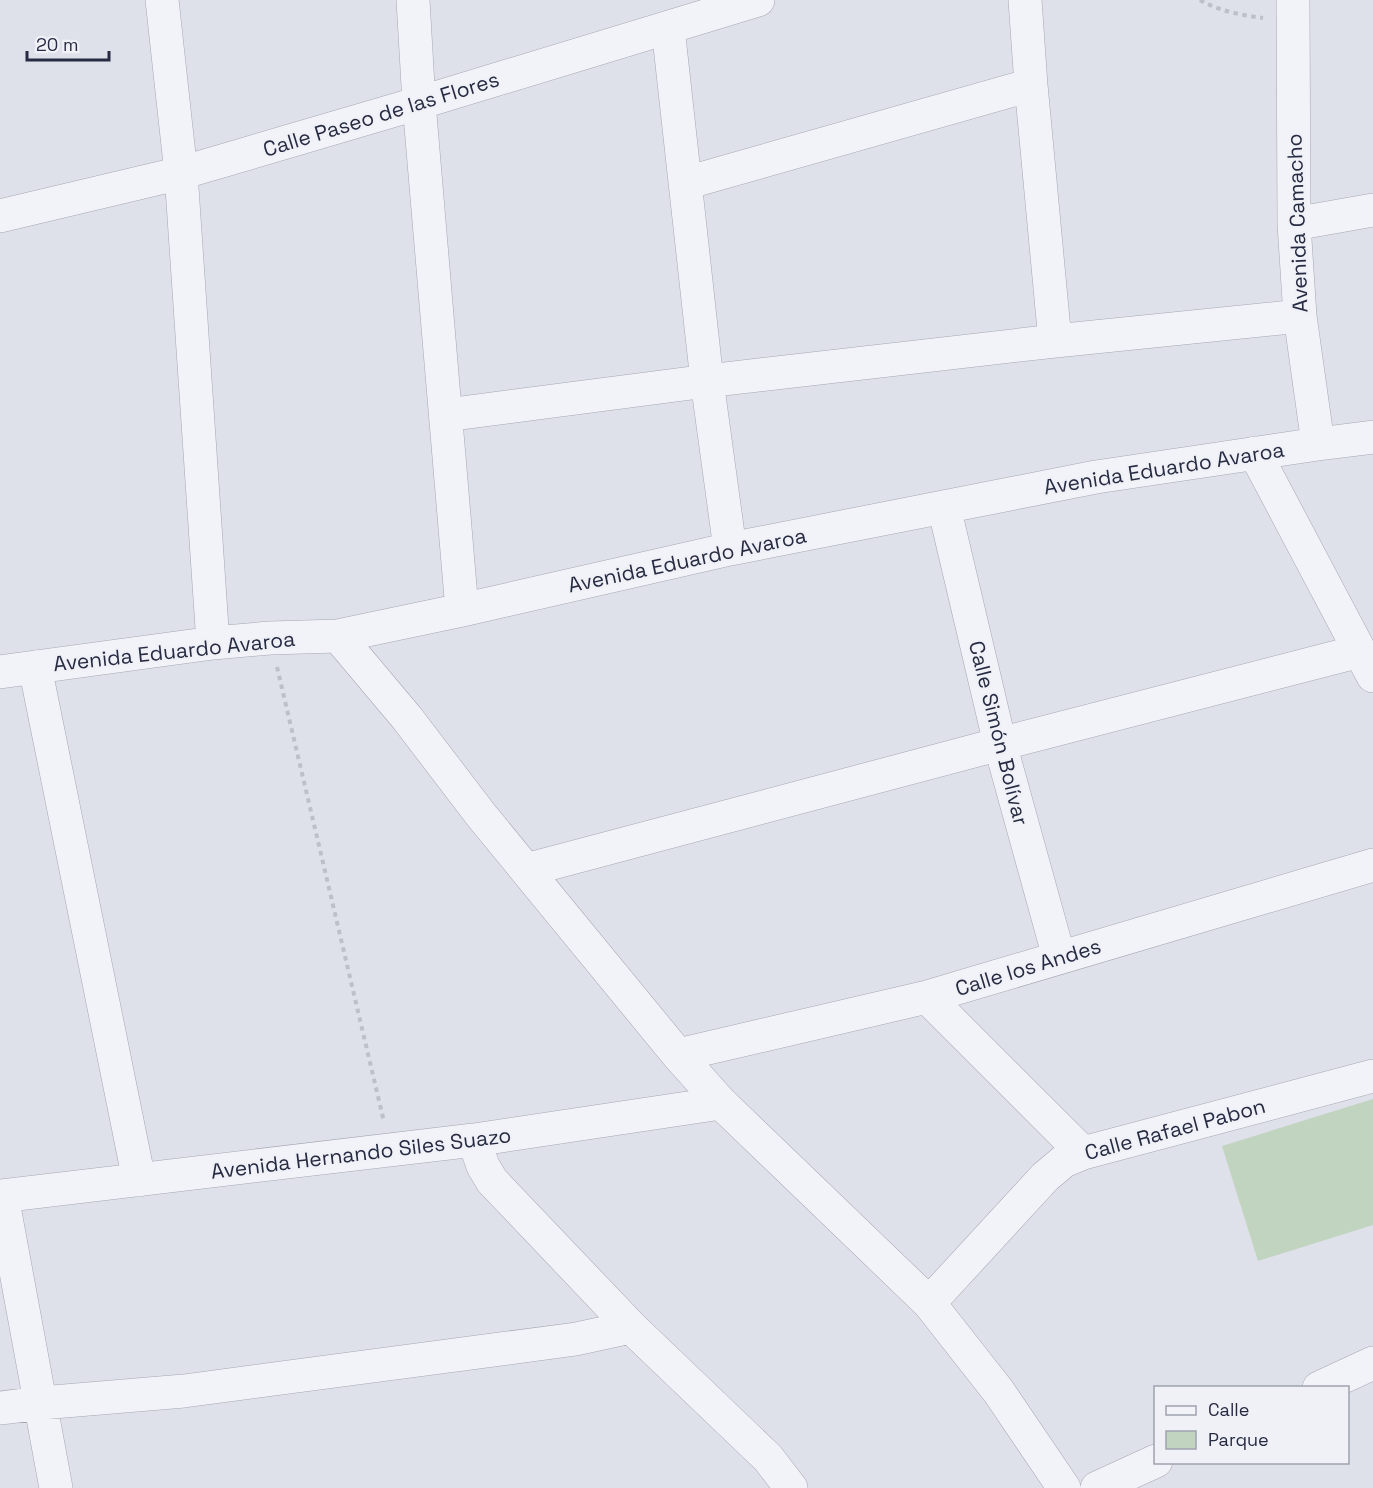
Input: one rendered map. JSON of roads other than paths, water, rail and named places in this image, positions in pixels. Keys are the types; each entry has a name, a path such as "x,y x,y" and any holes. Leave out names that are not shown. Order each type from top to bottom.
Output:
{"street":[{"path":"162,0 181,173 213,643"},
{"path":"413,0 419,103 462,610"},
{"name":"Calle Paseo de las Flores","path":"0,216 181,173 758,0"},
{"path":"1025,0 1055,341"},
{"name":"Avenida Camacho","path":"1293,12 1294,224 1300,316 1318,444"},
{"path":"668,28 707,381 730,549"},
{"path":"686,183 1031,85"},
{"path":"1294,224 1373,210"},
{"path":"446,415 707,381 1055,341 1300,316"},
{"name":"Avenida Eduardo Avaroa","path":"0,672 213,643 270,638 338,636 730,549 1096,477 1373,437"},
{"path":"526,870 1000,744 1366,664 1255,453"},
{"name":"Calle Simón Bolívar","path":"944,507 1000,744 1059,957"},
{"path":"338,636 678,1055 721,1103 929,1303 999,1392 1064,1488"},
{"path":"35,667 139,1180"},
{"name":"Calle los Andes","path":"678,1055 927,997 1373,865"},
{"path":"927,997 1083,1153"},
{"name":"Calle Rafael Pabon","path":"929,1303 1045,1177 1064,1161 1083,1153 1373,1076"},
{"name":"Avenida Hernando Siles Suazo","path":"1,1196 474,1140 721,1103"},
{"path":"474,1140 483,1166 492,1180 631,1327 768,1458 791,1488"},
{"path":"1,1196 57,1488"},
{"path":"0,1408 196,1390 576,1339 631,1327"},
{"path":"1323,1386 1373,1363"},
{"path":"1097,1488 1154,1461"}]}
